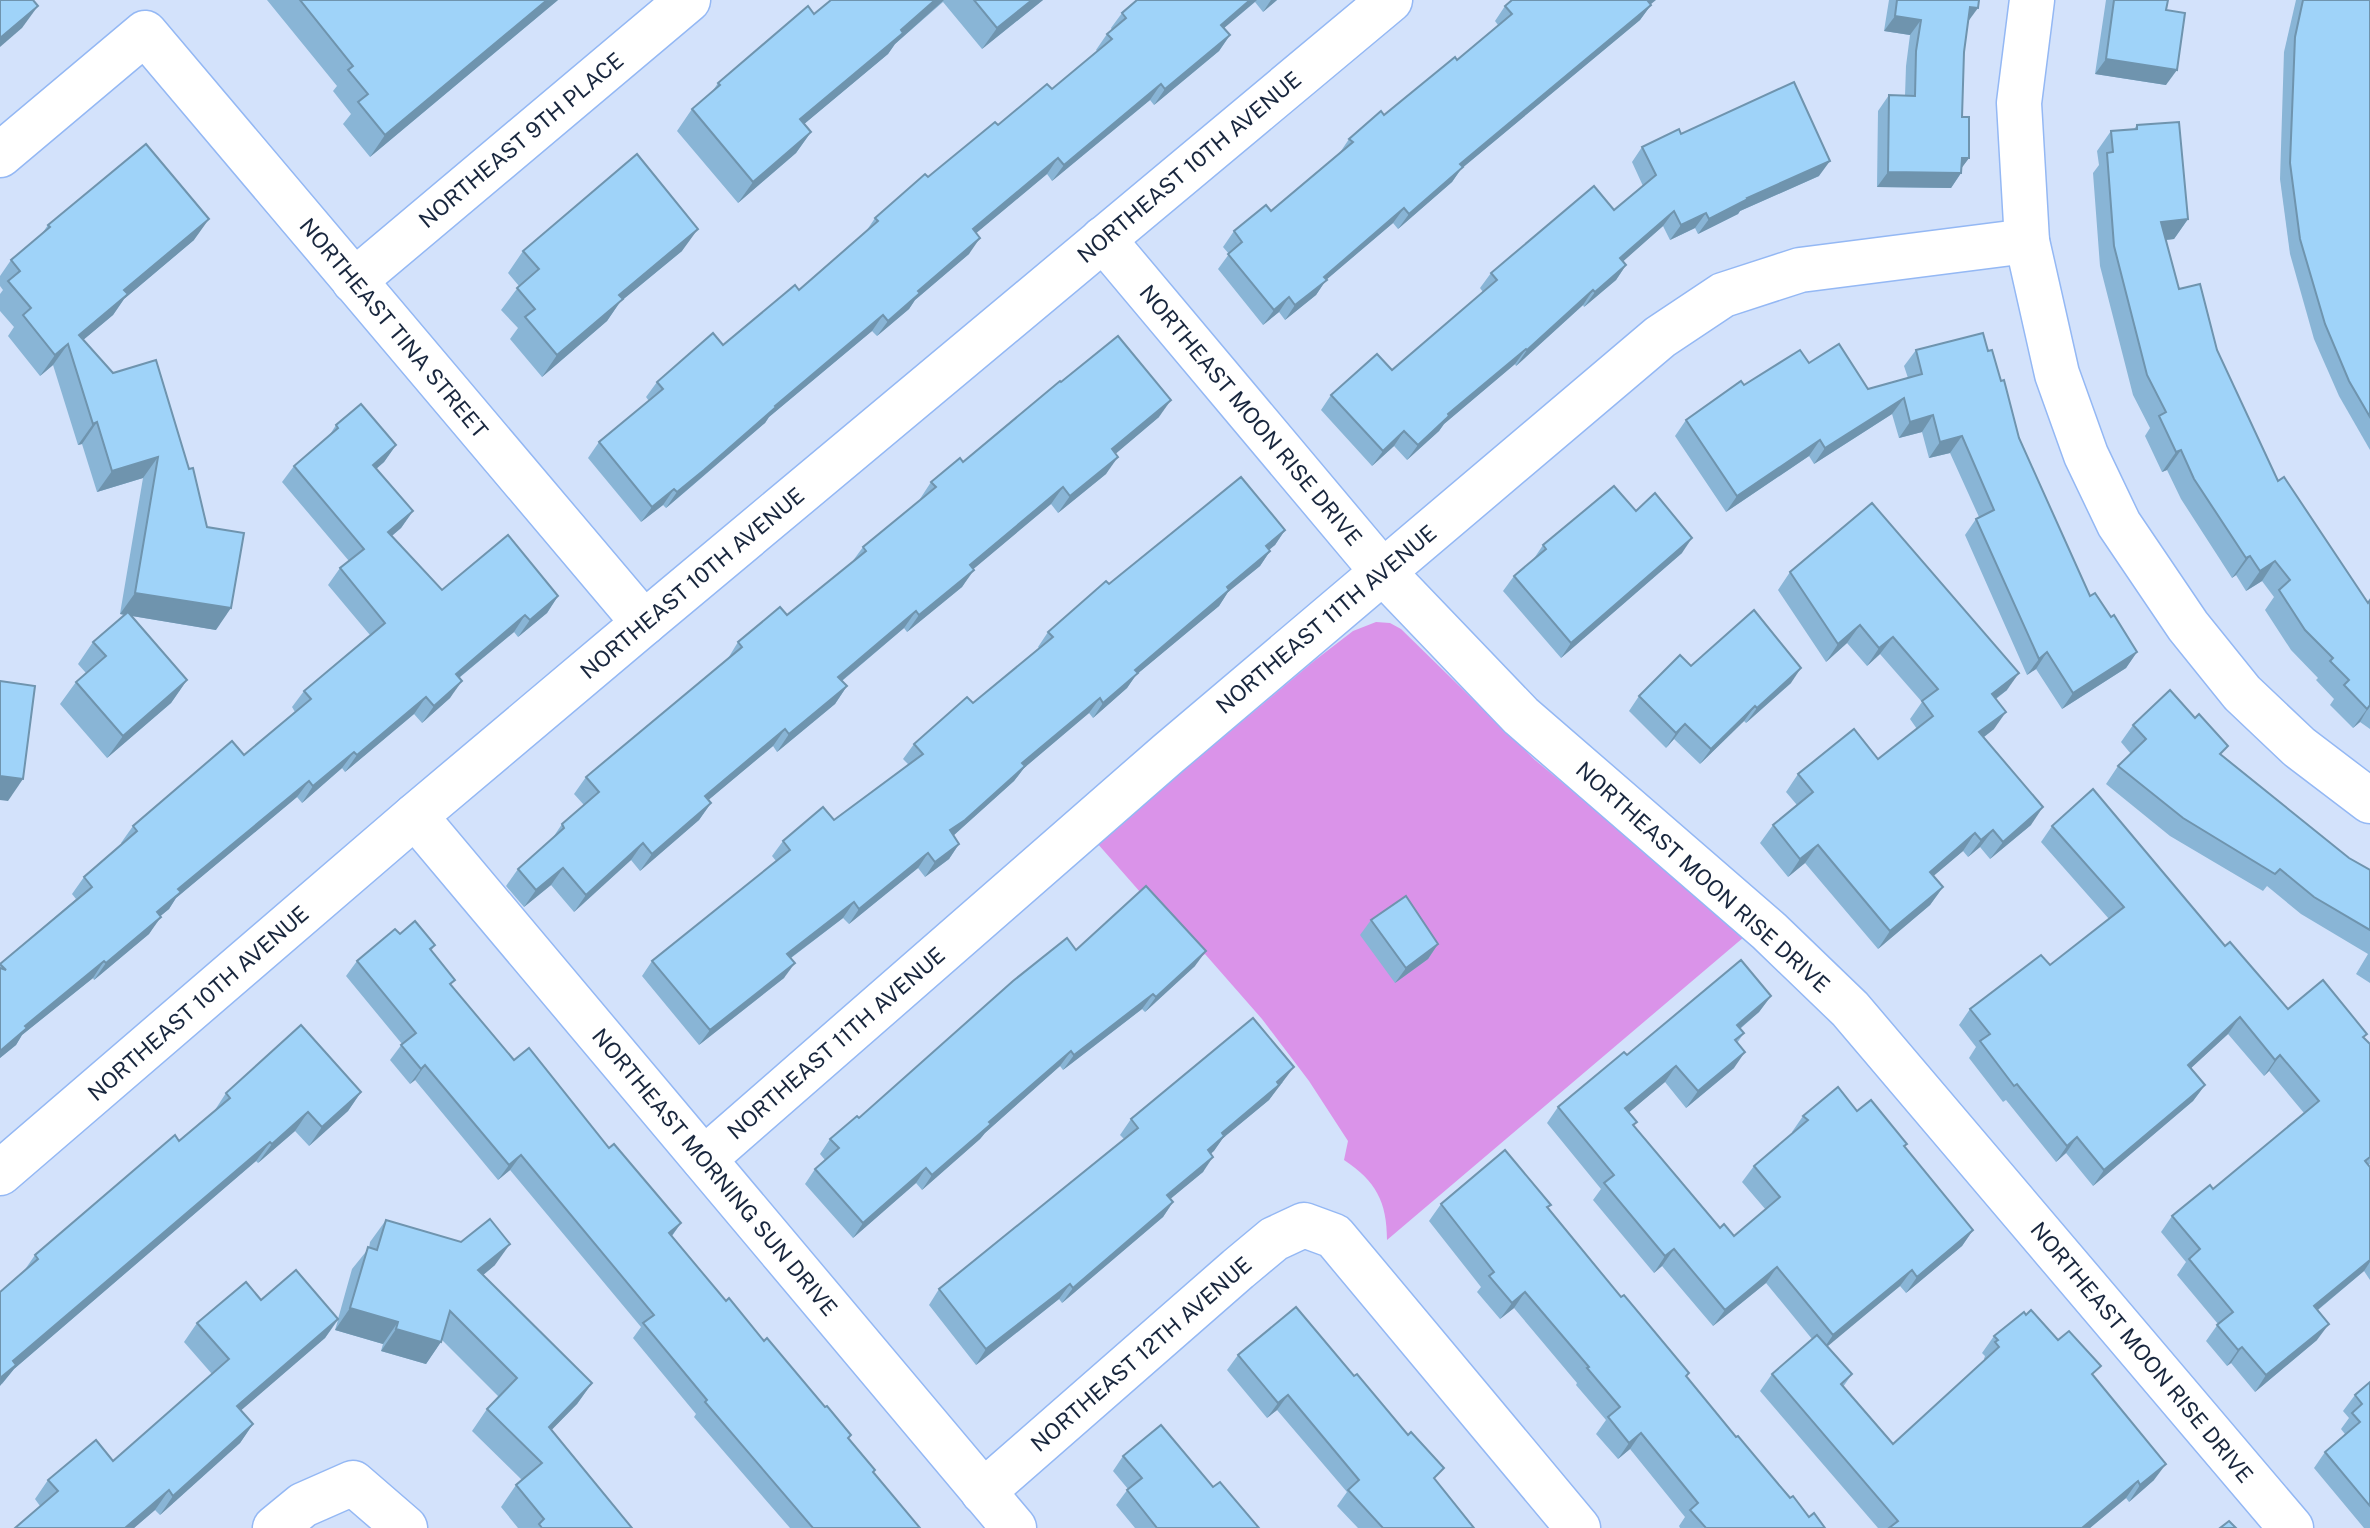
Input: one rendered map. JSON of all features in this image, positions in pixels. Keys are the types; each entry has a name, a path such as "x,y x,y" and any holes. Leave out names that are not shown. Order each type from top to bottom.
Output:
{"street":[{"name":"NORTHEAST 9TH PLACE","path":"354,281 688,0"},
{"name":"NORTHEAST 10TH AVENUE","path":"0,1173 415,816 1390,0"},
{"path":"2032,0 2019,103 2027,241 2057,374 2086,455 2119,524 2188,626 2242,693 2299,747 2370,801"},
{"name":"NORTHEAST TINA STREET","path":"0,155 145,33 644,623"},
{"name":"NORTHEAST MOON RISE DRIVE","path":"1103,239 1382,571 1521,716 1757,921 1850,1009 2291,1528"},
{"name":"NORTHEAST 11TH AVENUE","path":"704,1159 1134,784 1660,337 1723,295 1800,270 2027,241"},
{"name":"NORTHEAST MORNING SUN DRIVE","path":"415,816 1014,1528"},
{"name":"NORTHEAST 12TH AVENUE","path":"983,1492 1274,1239 1304,1225 1334,1236 1578,1528"},
{"path":"275,1528 303,1505 353,1483 405,1528"}],"shaded area":[{"path":"1376,622 1390,623 1401,629 1535,760 1744,937 1387,1240 1385,1214 1378,1194 1364,1176 1344,1160 1348,1141 1309,1081 1262,1019 1205,954 1199,959 1097,843 1314,661 1353,631"}],"building":[{"path":"0,0 33,0 38,6 0,38"},
{"path":"300,0 547,0 385,135 358,102 368,94 348,70 353,66"},
{"path":"831,0 935,0 901,30 903,33 800,119 811,132 753,182 692,109 808,6 814,14"},
{"path":"974,0 1032,0 997,28"},
{"path":"1137,0 1250,0 1221,25 1230,35 1165,89 1161,84 1064,165 1058,158 973,229 980,238 888,321 883,315 704,470 652,507 599,442 663,389 657,382 713,333 723,345 795,285 799,290 878,221 875,218 925,174 928,177 1047,84 1052,89 1112,39 1107,34 1126,18 1122,13"},
{"path":"1512,0 1649,0 1651,5 1460,164 1463,167 1409,214 1404,208 1324,277 1327,280 1295,305 1289,297 1274,310 1228,254 1242,242 1234,231 1266,205 1271,211 1353,142 1349,139 1381,111 1384,115 1455,57 1457,60 1512,14 1505,6"},
{"path":"1897,0 1979,0 1978,8 1970,7 1964,52 1962,117 1969,117 1969,158 1962,158 1961,173 1888,172 1889,95 1915,96 1916,51 1921,20 1895,16"},
{"path":"2114,0 2168,0 2166,10 2185,13 2177,70 2106,59"},
{"path":"2303,0 2370,0 2370,417 2349,381 2325,324 2300,239 2290,163 2295,37"},
{"path":"1794,82 1830,161 1747,198 1709,219 1706,213 1681,225 1674,211 1620,258 1626,265 1448,414 1418,445 1404,431 1383,451 1331,395 1377,354 1392,370 1497,280 1491,273 1594,186 1614,210 1656,175 1642,147 1679,129 1681,134"},
{"path":"2179,122 2188,219 2161,222 2179,289 2200,284 2217,350 2278,481 2284,477 2368,603 2370,600 2370,705 2367,709 2344,685 2349,680 2330,661 2333,658 2305,630 2279,590 2290,580 2275,561 2260,571 2250,556 2246,558 2194,479 2181,450 2176,452 2159,416 2166,412 2147,375 2114,246 2107,153 2113,152 2111,131 2137,129 2137,125"},
{"path":"146,144 209,219 124,290 128,294 79,335 113,373 156,360 189,469 193,468 207,527 244,533 231,608 135,593 158,457 112,471 97,422 93,424 68,344 55,355 23,315 31,308 8,281 20,271 11,260 50,227 48,225"},
{"path":"637,154 698,229 619,295 623,299 557,355 525,317 535,309 517,288 539,269 523,251"},
{"path":"1983,333 1988,351 1992,350 2001,381 2004,380 2019,438 2090,596 2095,593 2111,617 2114,615 2137,652 2073,693 2047,652 2039,659 1976,519 1994,510 1962,436 1940,442 1933,415 1910,422 1904,398 1825,448 1820,440 1737,496 1686,420 1741,381 1744,385 1800,350 1809,363 1839,344 1868,389 1922,374 1916,350"},
{"path":"1118,336 1171,400 1112,449 1118,457 1070,496 1063,487 970,565 974,570 919,615 916,611 838,677 847,686 789,734 785,729 705,796 711,803 652,854 643,843 586,895 563,868 536,890 518,869 599,792 586,777 742,647 738,642 780,607 787,615 866,551 863,547 936,487 931,482 960,458 963,462"},
{"path":"361,404 396,445 373,465 413,511 388,532 442,590 508,535 558,596 530,620 525,615 456,674 462,681 434,706 426,697 357,755 354,752 313,786 309,781 178,889 181,892 157,912 161,917 25,1026 27,1028 0,1051 0,968 6,970 0,964 92,887 84,877 137,831 133,826 232,741 244,755 311,699 304,691 385,623 340,568 364,549 294,466"},
{"path":"1241,477 1285,530 1266,546 1270,551 1135,670 1138,673 1103,703 1100,698 1022,763 1025,766 950,830 959,844 935,862 928,853 859,909 854,902 787,954 795,963 710,1030 652,961 790,850 783,841 823,807 834,820 923,754 914,744 967,697 973,703 1053,637 1048,632 1106,581 1109,584"},
{"path":"1614,486 1636,511 1655,493 1692,538 1571,643 1514,576 1546,549 1543,545"},
{"path":"1872,503 2019,673 1992,694 2006,712 1979,732 2043,807 2003,842 1993,830 1981,840 1975,833 1930,872 1943,887 1890,931 1818,845 1800,859 1773,825 1813,792 1798,774 1854,729 1878,759 1933,716 1922,701 1938,689 1893,637 1879,648 1860,625 1838,644 1790,572"},
{"path":"1754,610 1801,668 1757,708 1755,706 1711,749 1685,724 1676,733 1639,696 1680,655 1691,666"},
{"path":"128,612 187,680 123,736 76,682 106,656 93,642"},
{"path":"0,681 35,686 23,779 0,776"},
{"path":"2170,690 2195,718 2199,714 2228,746 2220,754 2349,858 2370,870 2370,930 2314,897 2280,869 2275,874 2183,818 2118,766 2146,739 2133,725"},
{"path":"2093,789 2225,946 2230,942 2288,1009 2323,980 2367,1034 2363,1037 2370,1044 2370,1157 2365,1161 2370,1167 2370,1260 2314,1306 2329,1324 2266,1375 2242,1347 2238,1350 2217,1325 2233,1312 2189,1259 2200,1249 2172,1216 2210,1185 2213,1189 2319,1101 2280,1055 2275,1060 2240,1017 2188,1065 2205,1085 2104,1170 2077,1137 2067,1146 2017,1084 2014,1086 1980,1041 1990,1034 1970,1009 2041,955 2050,965 2124,907 2052,826"},
{"path":"1146,886 1206,951 1156,997 1153,994 1074,1055 1071,1051 932,1175 926,1168 863,1223 815,1169 839,1148 830,1139 857,1116 859,1118 1013,981 1067,938 1076,950"},
{"path":"1406,896 1438,944 1406,968 1371,920"},
{"path":"415,921 435,945 430,949 455,980 450,984 514,1060 529,1048 609,1148 614,1144 681,1223 669,1233 726,1301 729,1298 764,1341 767,1338 827,1406 851,1435 848,1438 875,1470 873,1472 920,1528 813,1528 705,1402 707,1400 643,1323 654,1315 521,1155 509,1165 425,1065 421,1069 401,1045 416,1033 357,961 395,929 400,934"},
{"path":"1741,960 1771,996 1737,1025 1744,1033 1735,1040 1745,1052 1698,1091 1676,1066 1625,1108 1637,1122 1633,1125 1720,1228 1724,1224 1734,1236 1780,1197 1754,1166 1808,1120 1803,1116 1838,1087 1857,1111 1871,1100 1907,1144 1904,1146 1973,1230 1917,1277 1912,1270 1833,1335 1777,1267 1725,1310 1674,1249 1665,1256 1604,1183 1614,1175 1558,1107 1624,1052 1627,1055"},
{"path":"1253,1018 1294,1067 1277,1082 1279,1085 1222,1133 1224,1136 1208,1150 1213,1157 1167,1195 1173,1202 1073,1288 1070,1284 986,1349 939,1289 1138,1128 1131,1119"},
{"path":"301,1025 361,1092 322,1127 308,1112 272,1144 270,1142 13,1361 16,1365 0,1378 0,1292 38,1259 35,1255 175,1135 179,1141 230,1098 226,1093"},
{"path":"1505,1150 1621,1297 1624,1295 1689,1373 1686,1376 1736,1437 1790,1498 1793,1496 1809,1517 1814,1513 1825,1528 1706,1528 1690,1510 1698,1503 1641,1433 1629,1443 1608,1417 1620,1407 1589,1367 1525,1292 1512,1303 1489,1276 1494,1272 1441,1204"},
{"path":"490,1219 510,1244 478,1270 592,1383 549,1427 632,1528 542,1528 539,1524 544,1519 516,1485 542,1463 487,1409 517,1378 450,1311 441,1342 396,1329 398,1322 350,1308 368,1247 377,1250 386,1220 461,1242"},
{"path":"296,1270 338,1319 237,1406 253,1424 173,1496 169,1490 125,1528 15,1528 58,1491 48,1480 96,1440 113,1461 229,1359 197,1323 246,1282 261,1300"},
{"path":"1296,1307 1408,1435 1411,1432 1444,1468 1434,1478 1474,1528 1383,1528 1348,1490 1359,1480 1288,1395 1278,1403 1238,1355"},
{"path":"2031,1310 2058,1340 2069,1331 2101,1366 2092,1374 2166,1464 2140,1485 2138,1481 2082,1528 1889,1528 1898,1521 1772,1374 1817,1335 1852,1374 1841,1384 1893,1444 1999,1347 1994,1336"},
{"path":"2370,1382 2370,1506 2325,1452 2360,1422 2352,1413 2362,1404 2355,1395"},
{"path":"1161,1425 1213,1487 1220,1482 1259,1528 1157,1528 1127,1490 1142,1478 1123,1456"},
{"path":"2229,1521 2236,1528 2220,1528"}]}
